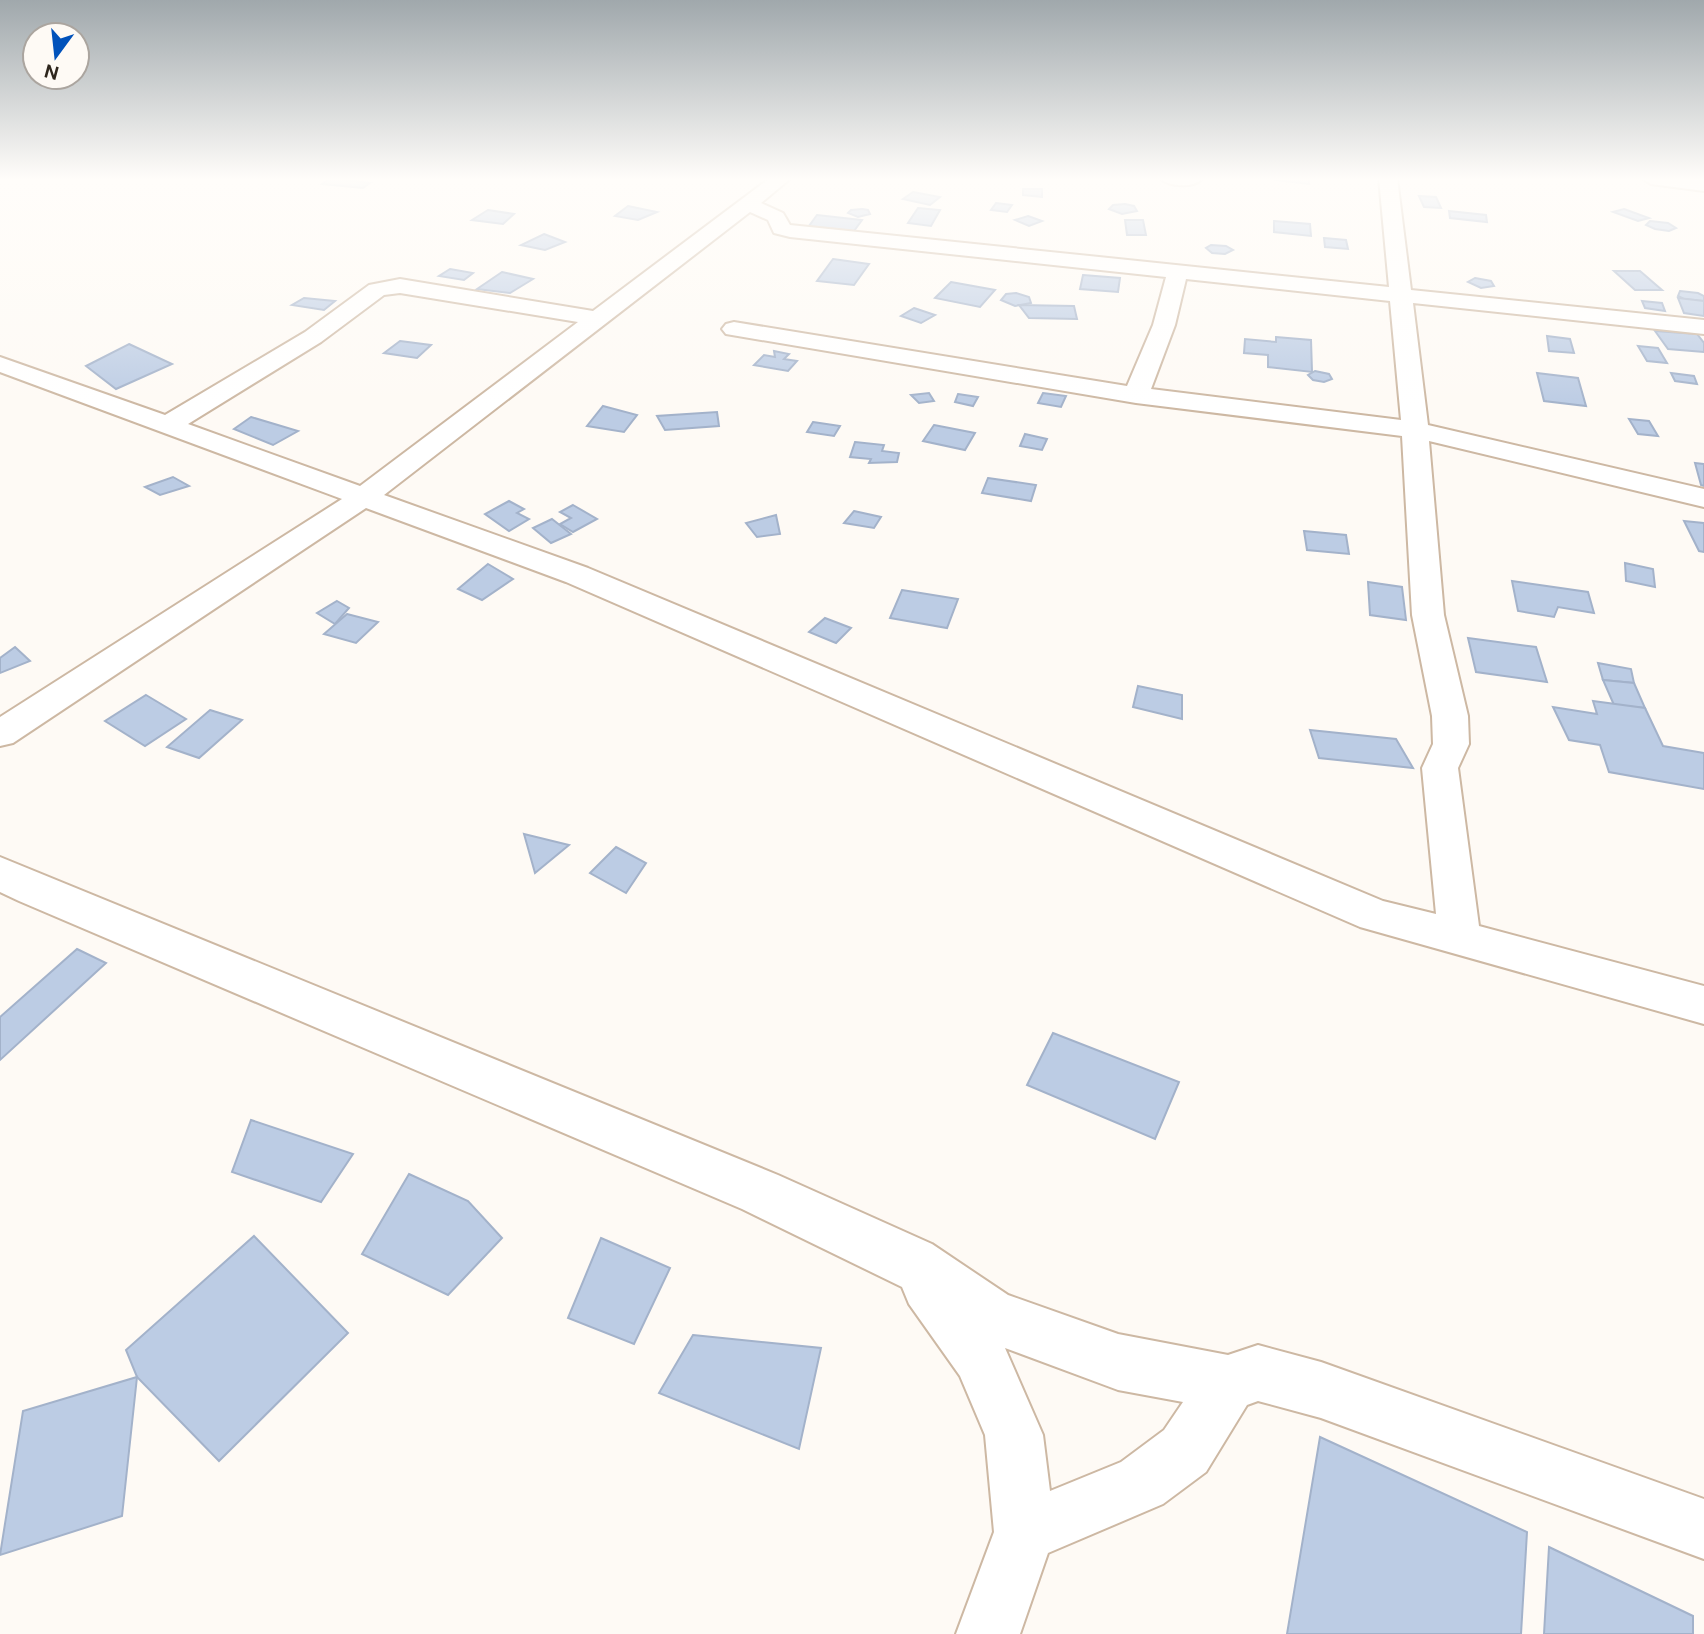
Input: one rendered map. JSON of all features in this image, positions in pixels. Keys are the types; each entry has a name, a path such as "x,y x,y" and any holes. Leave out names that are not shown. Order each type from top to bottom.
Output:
{"street":[{"path":"0,734 362,498 683,254"},
{"path":"1021,254 1704,327"},
{"path":"1396,254 1415,430 1428,615 1450,716 1451,744 1440,768 1459,938"},
{"path":"1136,395 1164,325 1178,270"},
{"path":"166,425 313,337 384,287 400,286 599,319"},
{"path":"734,329 1136,395 1415,430 1704,498"},
{"path":"0,364 590,580 1375,915 1704,1005"},
{"path":"0,873 33,890 760,1192 913,1263 992,1316 1118,1362 1228,1383 1258,1373 1321,1390 1704,1529"},
{"path":"913,1263 980,1356 1014,1435 1025,1532 988,1634"},
{"path":"1025,1532 1142,1483 1185,1451 1228,1383"}],"building":[{"path":"833,259 869,264 854,285 817,281"},
{"path":"450,269 473,273 464,280 439,276"},
{"path":"1614,271 1640,271 1662,290 1635,290"},
{"path":"502,272 533,279 510,293 477,289"},
{"path":"1083,275 1120,278 1118,292 1080,289"},
{"path":"1475,278 1491,281 1494,286 1481,288 1468,282"},
{"path":"951,282 995,290 980,307 935,298"},
{"path":"1680,291 1698,293 1704,296 1704,301 1684,299 1678,296"},
{"path":"1016,293 1029,297 1031,303 1015,306 1001,300 1006,294"},
{"path":"304,298 335,301 324,310 292,305"},
{"path":"1678,298 1704,301 1704,316 1684,313"},
{"path":"1642,301 1662,303 1665,311 1645,308"},
{"path":"1019,305 1074,306 1077,319 1029,318"},
{"path":"914,308 935,315 921,323 901,316"},
{"path":"1655,331 1697,334 1704,343 1704,352 1668,349"},
{"path":"1547,336 1570,339 1574,353 1549,351"},
{"path":"1276,337 1311,340 1312,372 1268,367 1268,355 1244,353 1245,339 1276,342"},
{"path":"400,341 431,345 417,358 384,353"},
{"path":"129,344 172,364 116,389 86,366"},
{"path":"1638,346 1658,348 1667,363 1647,361"},
{"path":"774,351 789,354 784,359 797,361 788,371 754,365 764,355 775,357"},
{"path":"1315,371 1329,374 1332,379 1324,382 1313,380 1308,375"},
{"path":"1537,373 1578,378 1586,406 1544,401"},
{"path":"1671,373 1694,376 1697,384 1675,381"},
{"path":"929,393 934,401 919,403 911,395"},
{"path":"1043,393 1066,396 1061,407 1038,403"},
{"path":"958,394 978,397 973,406 955,402"},
{"path":"603,406 637,415 624,432 587,426"},
{"path":"717,412 719,426 665,430 657,416"},
{"path":"251,417 298,431 273,445 234,429"},
{"path":"1629,419 1649,421 1658,436 1638,434"},
{"path":"813,422 840,426 834,436 807,432"},
{"path":"934,425 975,433 965,450 923,441"},
{"path":"1025,434 1047,439 1042,450 1020,446"},
{"path":"855,442 884,445 882,451 899,453 897,462 869,463 871,459 850,457"},
{"path":"1695,463 1704,464 1704,486 1701,485"},
{"path":"173,477 189,486 160,495 145,487"},
{"path":"988,478 1036,485 1031,501 982,493"},
{"path":"509,501 524,509 517,513 529,519 509,531 485,514"},
{"path":"573,505 597,519 573,532 560,524 571,518 560,512"},
{"path":"854,511 881,517 874,528 844,523"},
{"path":"776,515 780,534 757,537 746,523"},
{"path":"552,519 571,534 551,543 533,528"},
{"path":"1684,521 1704,523 1704,552 1699,551"},
{"path":"1304,531 1346,535 1349,554 1307,550"},
{"path":"1625,563 1653,569 1655,587 1626,581"},
{"path":"488,564 513,579 482,600 458,589"},
{"path":"1512,581 1588,592 1594,613 1558,607 1554,617 1518,611"},
{"path":"1368,582 1402,587 1406,620 1370,615"},
{"path":"902,590 958,599 947,628 890,618"},
{"path":"337,601 349,608 335,624 317,613"},
{"path":"347,614 378,622 356,643 324,634"},
{"path":"825,618 851,628 836,643 809,632"},
{"path":"1468,638 1536,647 1547,682 1476,672"},
{"path":"15,647 30,661 0,673 0,658"},
{"path":"1598,663 1631,669 1634,683 1603,680"},
{"path":"1603,680 1634,683 1645,708 1614,705"},
{"path":"1138,686 1182,695 1182,719 1133,707"},
{"path":"146,695 186,719 145,746 105,721"},
{"path":"1593,701 1645,708 1663,746 1704,753 1704,789 1609,772 1600,745 1569,740 1553,707 1597,714"},
{"path":"210,710 242,720 199,758 167,747"},
{"path":"1310,730 1396,739 1413,768 1319,758"},
{"path":"524,834 569,845 535,873"},
{"path":"616,847 646,863 626,893 590,873"},
{"path":"77,949 106,963 0,1060 0,1017"},
{"path":"1053,1033 1179,1082 1155,1139 1027,1085"},
{"path":"251,1120 353,1154 321,1202 232,1172"},
{"path":"409,1174 468,1201 502,1238 448,1295 362,1254"},
{"path":"254,1236 348,1333 219,1461 137,1377 126,1350"},
{"path":"601,1238 670,1268 634,1344 568,1318"},
{"path":"693,1335 821,1348 799,1449 659,1393"},
{"path":"137,1377 122,1516 0,1555 23,1411"},
{"path":"1320,1437 1527,1532 1521,1634 1287,1634"},
{"path":"1549,1547 1693,1616 1693,1634 1544,1634"}]}
